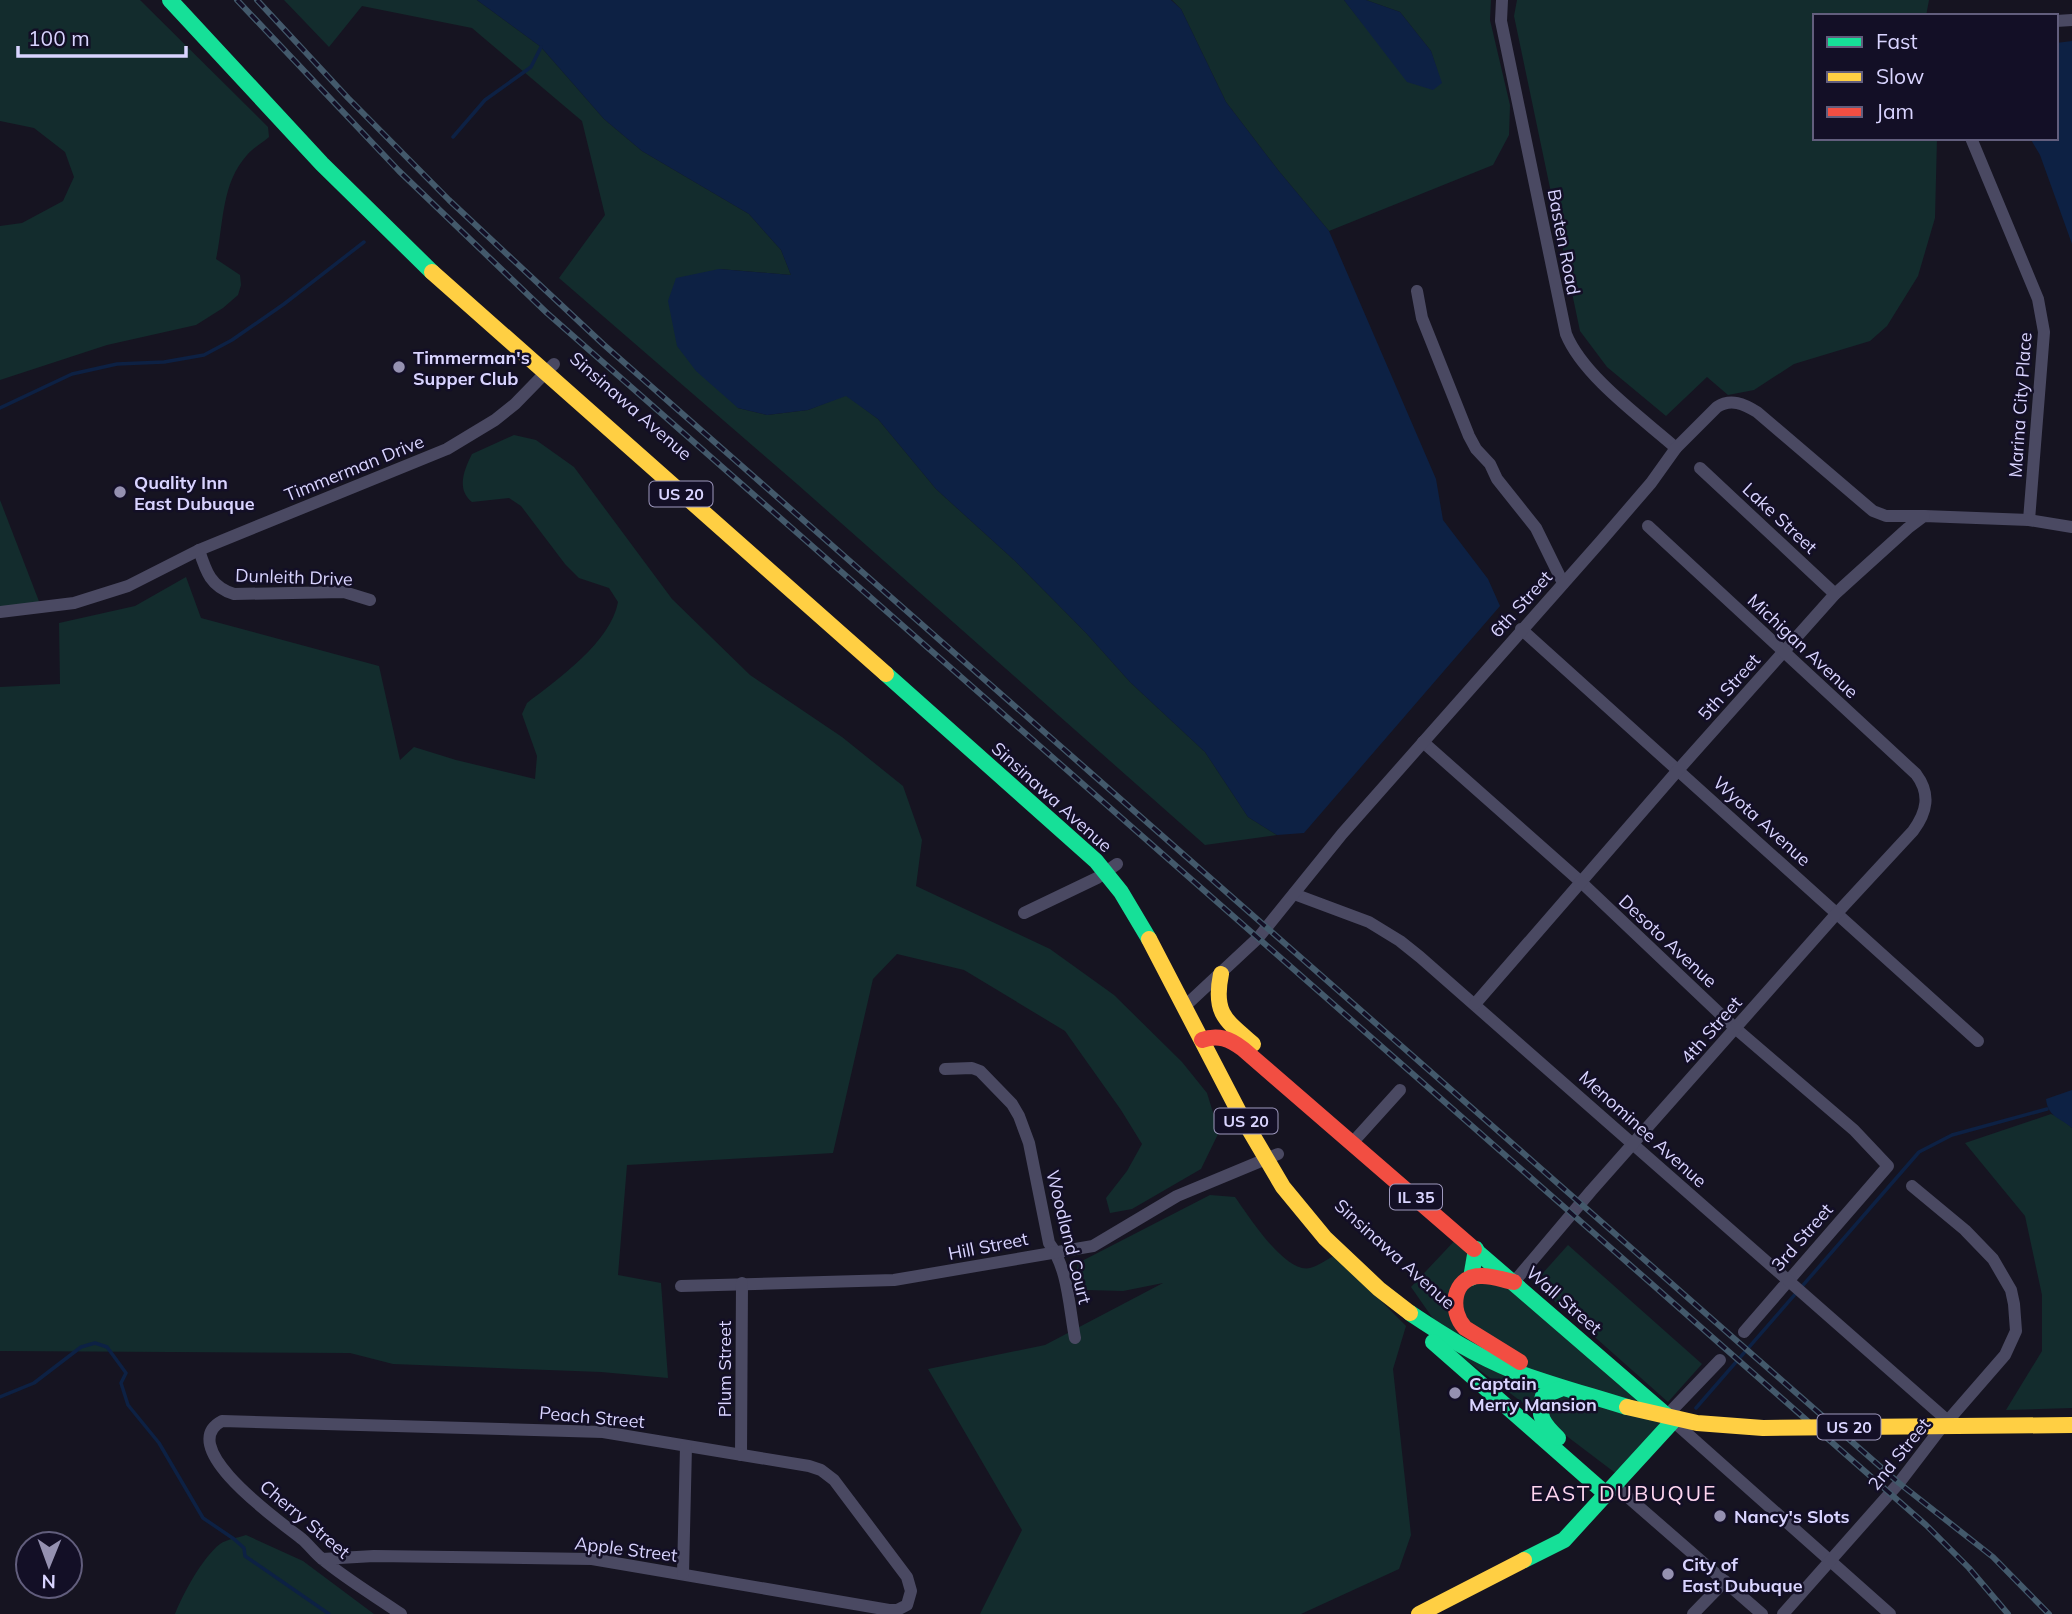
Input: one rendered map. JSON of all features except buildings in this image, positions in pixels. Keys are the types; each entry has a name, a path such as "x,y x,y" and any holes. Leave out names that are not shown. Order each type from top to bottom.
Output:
{"main road":[{"name":"Sinsinawa Avenue","path":"170,0 259,100 360,205 1088,833 1111,868 1152,947 1188,1003 1304,1215 1328,1242 1398,1303 1452,1341 1494,1363 1560,1389 1587,1394"},
{"name":"Sinsinawa Avenue","path":"189,0 312,135 549,369"},
{"path":"1221,974 1216,1000 1220,1014 1270,1059 1278,1078"},
{"name":"Wall Street","path":"1206,1038 1225,1038 1235,1043 1278,1078 1673,1421"},
{"name":"Sinsinawa Avenue","path":"1273,1156 1322,1216 1405,1294 1448,1326 1482,1346 1587,1394"},
{"path":"1471,1278 1475,1270 1476,1249"},
{"path":"1366,1276 1420,1330 1610,1489"},
{"path":"1514,1282 1481,1276 1471,1278 1461,1285 1457,1292 1454,1300 1455,1317 1464,1328 1503,1349 1520,1362"},
{"path":"1560,1389 1543,1396 1539,1410 1542,1422 1610,1489"},
{"name":"US 20","path":"1587,1394 1627,1407 1697,1423 1763,1428 2072,1425"},
{"path":"1425,1613 1564,1540 1673,1421"}],"street":[{"name":"Basten Road","path":"1502,0 1500,12 1503,32 1570,346 1593,374 1676,448"},
{"name":"Marina City Place","path":"1972,140 2038,299 2044,332 2029,520"},
{"path":"1417,291 1422,318 1469,436 1476,449 1490,464 1497,479 1536,528 1563,583"},
{"name":"Timmerman Drive","path":"0,612 39,609 107,594 199,550 447,449 495,420 515,404 549,369"},
{"name":"6th Street","path":"1188,1003 1253,944 1342,834 1651,483 1676,448 1717,407 1728,402 1741,404 1765,419 1873,511 1886,516 1924,516"},
{"name":"Lake Street","path":"1700,468 1835,594"},
{"path":"1924,516 2029,520 2072,527"},
{"name":"5th Street","path":"1475,1004 1835,594 1924,516"},
{"name":"Michigan Avenue","path":"1648,526 1916,774 1924,786 1926,797"},
{"name":"Dunleith Drive","path":"199,550 209,578 224,591 234,594 344,592 370,600"},
{"name":"Wyota Avenue","path":"1521,629 1978,1041"},
{"name":"Desoto Avenue","path":"1423,743 1581,882 1735,1028 1854,1130 1888,1166"},
{"name":"4th Street","path":"1514,1282 1735,1028 1913,831 1923,814 1926,797"},
{"path":"1024,913 1111,868"},
{"name":"Menominee Avenue","path":"1294,894 1378,926 1420,957 1948,1421"},
{"name":"Woodland Court","path":"945,1069 972,1068 980,1071 1020,1116 1029,1143 1049,1243 1061,1267 1075,1338"},
{"path":"1353,1142 1400,1090"},
{"name":"Hill Street","path":"681,1286 894,1280 1093,1246 1177,1196 1273,1156"},
{"name":"3rd Street","path":"1744,1332 1791,1284 1888,1166"},
{"name":"2nd Street","path":"1783,1614 1899,1483 2005,1355 2016,1331 2011,1290 2002,1273 1986,1251 1965,1230 1912,1186"},
{"name":"Plum Street","path":"741,1455 742,1283"},
{"path":"1673,1421 1673,1409 1720,1360"},
{"name":"Peach Street","path":"210,1433 216,1424 222,1421 603,1432 809,1466 828,1474 908,1577 911,1591"},
{"name":"Wall Street","path":"1673,1421 1890,1614"},
{"name":"Cherry Street","path":"210,1433 210,1449 238,1486 322,1559 401,1614"},
{"path":"683,1574 686,1446"},
{"path":"1610,1489 1762,1614"},
{"name":"Apple Street","path":"322,1559 374,1556 592,1559 889,1610 897,1610 907,1605 911,1591"},
{"path":"1693,1614 1725,1581"}],"green space":[{"path":"0,0 140,0 268,127 269,137 247,155 232,178 228,191 216,259 240,275 241,285 238,295 223,308 196,325 107,345 0,380 0,226 22,223 63,201 74,177 65,152 34,128 0,121"},
{"path":"284,0 477,0 541,47 604,119 642,151 749,214 781,250 791,275 719,269 738,408 767,415 808,410 846,395 878,419 936,489 1014,560 1130,682 1205,752 1248,817 1277,835 1205,845 797,484 559,278 605,215 582,121 472,28 362,6 329,47"},
{"path":"1172,0 1344,0 1363,24 1441,83 1431,51 1400,12 1366,0 1491,0 1490,20 1510,105 1509,135 1493,165 1329,231 1226,102 1181,9"},
{"path":"1517,0 1929,0 1926,14 1813,14 1813,140 1937,140 1935,218 1918,276 1887,326 1870,341 1794,364 1754,390 1728,395 1707,377 1666,416 1607,367 1580,331 1514,16"},
{"path":"514,435 536,440 574,467 672,599 750,675 842,737 903,786 922,840 916,886 1050,949 1114,995 1182,1062 1207,1093 1219,1132 1201,1169 1132,1209 1110,1213 1106,1198 1127,1171 1142,1144 1065,1031 964,970 897,954 873,979 833,1153 627,1165 618,1275 661,1283 668,1378 601,1372 393,1364 350,1353 0,1351 0,687 60,684 59,623 135,606 186,577 201,618 379,666 400,760 414,747 535,779 537,756 522,714 527,703 568,671 594,645 613,617 618,602 609,588 579,578 565,564 521,506 509,498 472,502 467,497 463,479 472,454"},
{"path":"0,500 40,604 0,608"},
{"path":"2051,1114 2072,1128 2072,1408 2006,1410 2042,1351 2042,1295 2025,1216 1965,1143"},
{"path":"1210,1195 1235,1197 1268,1242 1290,1262 1300,1267 1313,1267 1335,1255 1406,1326 1393,1369 1411,1535 1399,1569 1301,1614 980,1614 1022,1530 928,1369 1045,1345 1163,1283 1123,1291 1087,1290 1075,1278 1078,1263"},
{"path":"1459,1236 1670,1423 1618,1475 1457,1353 1411,1287"},
{"path":"1568,1245 1702,1364 1668,1402 1534,1283"},
{"path":"246,1535 303,1561 374,1614 175,1614 194,1577 213,1550 223,1542"}],"water":[{"path":"477,0 1171,0 1181,9 1226,102 1329,231 1436,479 1443,520 1488,579 1500,606 1304,833 1277,835 1248,817 1205,752 1130,682 1014,560 936,489 878,419 846,396 808,410 767,415 738,408 696,371 677,346 668,301 676,278 719,269 791,275 781,250 749,214 642,151 604,119 541,47"},
{"path":"1344,0 1366,0 1400,12 1431,51 1442,83 1433,90 1407,82"},
{"path":"2072,41 2072,244 2040,155 2031,140 2058,140 2058,43"},
{"path":"2072,1090 2072,1128 2049,1110 2046,1099"}],"waterway":[{"path":"453,137 485,100 531,67 541,47"},
{"path":"0,408 72,374 117,364 164,362 204,355 232,340 284,304 364,242"},
{"path":"1696,1408 1919,1152 1952,1135 2047,1109"},
{"path":"0,1397 34,1383 81,1347 95,1343 107,1347 126,1373 121,1383 128,1405 159,1443 203,1518 244,1548 245,1556 329,1614"}],"railway":[{"path":"237,0 399,171 547,313 1926,1525 1969,1568 2008,1614"},
{"path":"257,0 348,98 449,200 603,344 1899,1483 1993,1557 2049,1614"}],"traffic: fast":[{"path":"170,0 322,164 432,272"},
{"path":"886,674 1096,861 1121,892 1149,939"},
{"path":"1474,1249 1673,1421 1564,1540 1524,1560"},
{"path":"1471,1278 1476,1249"},
{"path":"1410,1313 1486,1359 1542,1381 1627,1407"},
{"path":"1433,1342 1606,1494"},
{"path":"1558,1438 1545,1424 1540,1409 1543,1396 1560,1389"}],"traffic: slow":[{"path":"432,272 886,674"},
{"path":"1149,939 1240,1114 1283,1187 1325,1238 1379,1289 1410,1313"},
{"path":"1221,974 1220,1007 1228,1022 1253,1044"},
{"path":"1627,1407 1697,1423 1763,1428 2072,1425"},
{"path":"1419,1614 1524,1560"}],"traffic: jam":[{"path":"1202,1040 1224,1038 1243,1049 1474,1249"},
{"path":"1514,1282 1488,1276 1471,1278 1459,1288 1455,1304 1465,1328 1520,1362"}],"place":[{"name":"Timmerman's Supper Club","path":"399,367"},
{"name":"Quality Inn East Dubuque","path":"120,492"},
{"name":"Captain Merry Mansion","path":"1455,1393"},
{"name":"Nancy's Slots","path":"1720,1516"},
{"name":"City of East Dubuque","path":"1668,1574"}],"district":[{"name":"EAST DUBUQUE","path":"1624,1493"}]}
